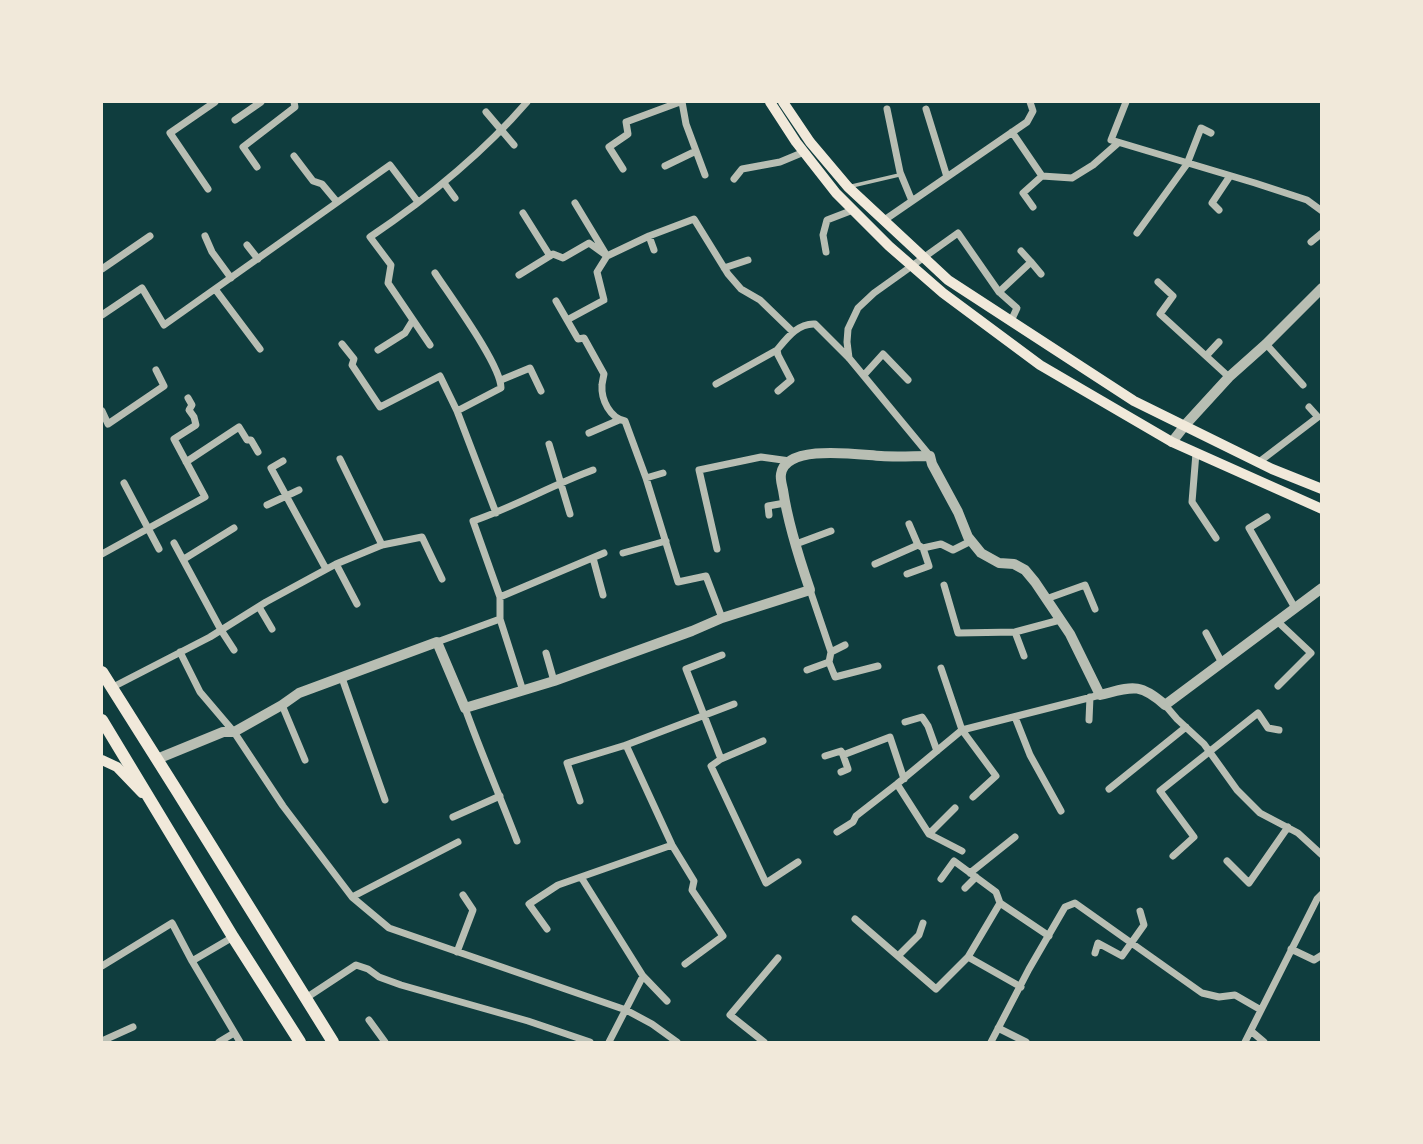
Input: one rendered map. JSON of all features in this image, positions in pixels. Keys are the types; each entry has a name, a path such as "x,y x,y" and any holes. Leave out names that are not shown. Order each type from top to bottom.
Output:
{"main road":[{"path":"769,102 836,193 890,246 943,293 1040,365 1172,442 1321,509"},
{"path":"783,102 810,142 848,187 948,280 1134,401 1321,489"},
{"path":"1004,338 1011,321"},
{"path":"102,672 333,1042"},
{"path":"102,720 300,1042"},
{"path":"102,760 117,767 151,803"}],"street":[{"path":"208,189 170,134 215,102"},
{"path":"235,120 261,102"},
{"path":"257,167 243,147 295,107 294,102"},
{"path":"430,345 388,283 391,265 370,237 457,172 502,130 527,102"},
{"path":"624,169 609,146 628,134 626,122 681,102 686,124 705,175"},
{"path":"883,221 1027,122 1033,111 1030,102"},
{"path":"1126,102 1111,141 1307,200 1321,211"},
{"path":"887,109 901,175 912,201"},
{"path":"926,109 947,177"},
{"path":"486,112 514,145"},
{"path":"1138,233 1187,164 1201,128 1211,133"},
{"path":"1012,132 1042,176"},
{"path":"1033,207 1023,193 1042,176 1072,178 1118,143"},
{"path":"665,166 696,151"},
{"path":"734,179 742,169 780,162 804,152"},
{"path":"294,156 313,181 322,184 337,202"},
{"path":"102,315 142,288 164,325 390,165 418,202"},
{"path":"1219,211 1212,204 1230,176"},
{"path":"444,183 455,198"},
{"path":"575,203 607,256"},
{"path":"825,251 823,235 827,220 853,210"},
{"path":"523,213 550,256"},
{"path":"567,320 604,300 597,272 607,256 694,219 724,268 741,289 767,306 793,332"},
{"path":"849,358 848,330 858,308 874,293 958,233 999,292 1017,308 1011,321"},
{"path":"1311,243 1321,233"},
{"path":"102,269 150,236"},
{"path":"205,236 212,252 231,278"},
{"path":"649,236 654,250"},
{"path":"519,275 553,254 563,258 589,243 607,256"},
{"path":"247,245 258,259"},
{"path":"1021,251 1041,274"},
{"path":"724,268 748,260"},
{"path":"999,292 1031,262"},
{"path":"435,274 479,340 501,380 501,388 457,411"},
{"path":"1158,282 1173,296 1160,314 1229,377"},
{"path":"1172,442 1229,377 1321,288"},
{"path":"215,289 260,349"},
{"path":"556,301 578,339 584,338 604,374 601,385 608,411 619,420 625,421 646,478 678,582 706,576 722,618"},
{"path":"377,350 405,333 413,320"},
{"path":"716,384 777,350 793,332 810,323 815,324 864,375 930,456 971,541 981,553 999,563 1025,570 1035,582 1070,634 1095,696 1089,720"},
{"path":"1206,356 1219,342"},
{"path":"342,344 354,359 352,365 380,407 440,376 457,411 496,513"},
{"path":"1266,344 1303,385"},
{"path":"777,350 791,380 778,391"},
{"path":"864,375 883,354 908,380"},
{"path":"501,380 530,368 541,391"},
{"path":"102,411 108,424 164,386 156,370"},
{"path":"102,554 205,498 174,439 196,425 189,410 192,405 188,398"},
{"path":"1259,462 1318,417 1309,407"},
{"path":"589,433 619,420"},
{"path":"186,462 239,427 258,452"},
{"path":"549,444 570,514"},
{"path":"1196,453 1192,502 1216,538"},
{"path":"878,666 835,677 829,662 831,652 785,503 781,475 784,466 790,461 814,454 930,456"},
{"path":"717,549 699,470 761,457 790,461"},
{"path":"340,459 382,545"},
{"path":"283,461 271,468 326,569"},
{"path":"523,691 500,619 500,597 473,521 593,470"},
{"path":"646,478 663,473"},
{"path":"124,483 159,549"},
{"path":"267,505 299,490"},
{"path":"769,515 768,506 785,503"},
{"path":"1267,517 1249,528 1294,608"},
{"path":"907,574 929,566 909,524"},
{"path":"184,559 234,528"},
{"path":"796,544 831,531"},
{"path":"111,688 326,569 382,545 422,537 442,579"},
{"path":"623,553 666,541"},
{"path":"875,564 921,546 941,544 953,550 971,541"},
{"path":"174,543 220,630 234,650"},
{"path":"500,597 604,553"},
{"path":"593,558 603,595"},
{"path":"336,564 357,604"},
{"path":"944,585 958,633 1015,632 1060,620"},
{"path":"1046,599 1085,585 1095,609"},
{"path":"1165,705 1321,588"},
{"path":"465,708 554,681 722,618 810,590"},
{"path":"260,607 272,629"},
{"path":"157,759 223,732 234,732 299,693 500,619"},
{"path":"1277,621 1311,653 1278,686"},
{"path":"1015,632 1024,656"},
{"path":"1206,633 1222,663"},
{"path":"437,642 517,841"},
{"path":"831,652 845,645"},
{"path":"180,652 200,692 234,732 283,806 352,897 389,928 626,1010 677,1042"},
{"path":"546,653 554,681"},
{"path":"720,759 686,669 722,655"},
{"path":"807,670 829,662"},
{"path":"941,668 962,730 996,776 974,797"},
{"path":"342,678 385,800"},
{"path":"837,832 853,822 856,816 962,730 1129,687 1141,688 1154,695 1210,751 1237,790 1260,813 1298,833 1321,855"},
{"path":"580,801 567,763 626,745 734,704"},
{"path":"282,705 305,761"},
{"path":"1173,856 1194,837 1160,791 1258,713 1268,728 1279,730"},
{"path":"905,722 922,717 937,751"},
{"path":"1014,717 1030,755 1061,811"},
{"path":"1109,789 1186,727"},
{"path":"844,755 890,737 904,779"},
{"path":"762,741 720,759 711,766 766,883 798,862"},
{"path":"626,745 672,845 694,881 692,890 723,936 685,964"},
{"path":"825,756 841,751 848,769 841,772"},
{"path":"897,785 929,834 962,851"},
{"path":"453,817 500,796"},
{"path":"929,834 955,808"},
{"path":"1227,861 1249,883 1288,827"},
{"path":"965,888 973,875 1015,837"},
{"path":"352,897 458,842"},
{"path":"547,929 529,904 558,885 672,845"},
{"path":"941,879 954,861 996,892 1000,903 1049,936"},
{"path":"581,877 643,976 667,1001"},
{"path":"1245,1042 1321,894"},
{"path":"457,952 473,910 463,895"},
{"path":"991,1042 1065,906 1075,902 1202,993 1219,997 1235,995 1261,1010"},
{"path":"855,919 936,989 968,957 1000,903"},
{"path":"1095,953 1098,943 1122,956 1144,925 1140,911"},
{"path":"102,966 172,923 240,1042"},
{"path":"898,956 919,935 923,923"},
{"path":"192,961 233,937"},
{"path":"1291,949 1314,960 1321,955"},
{"path":"968,957 1021,987"},
{"path":"764,1042 730,1015 778,958"},
{"path":"306,998 356,965 401,985 528,1021 590,1042"},
{"path":"609,1042 643,976"},
{"path":"369,1020 385,1042"},
{"path":"102,1041 115,1039 133,1027"},
{"path":"999,1028 1026,1042"},
{"path":"1251,1031 1264,1042"},
{"path":"219,1042 234,1033"}],"lane":[{"path":"848,187 901,175"}]}
